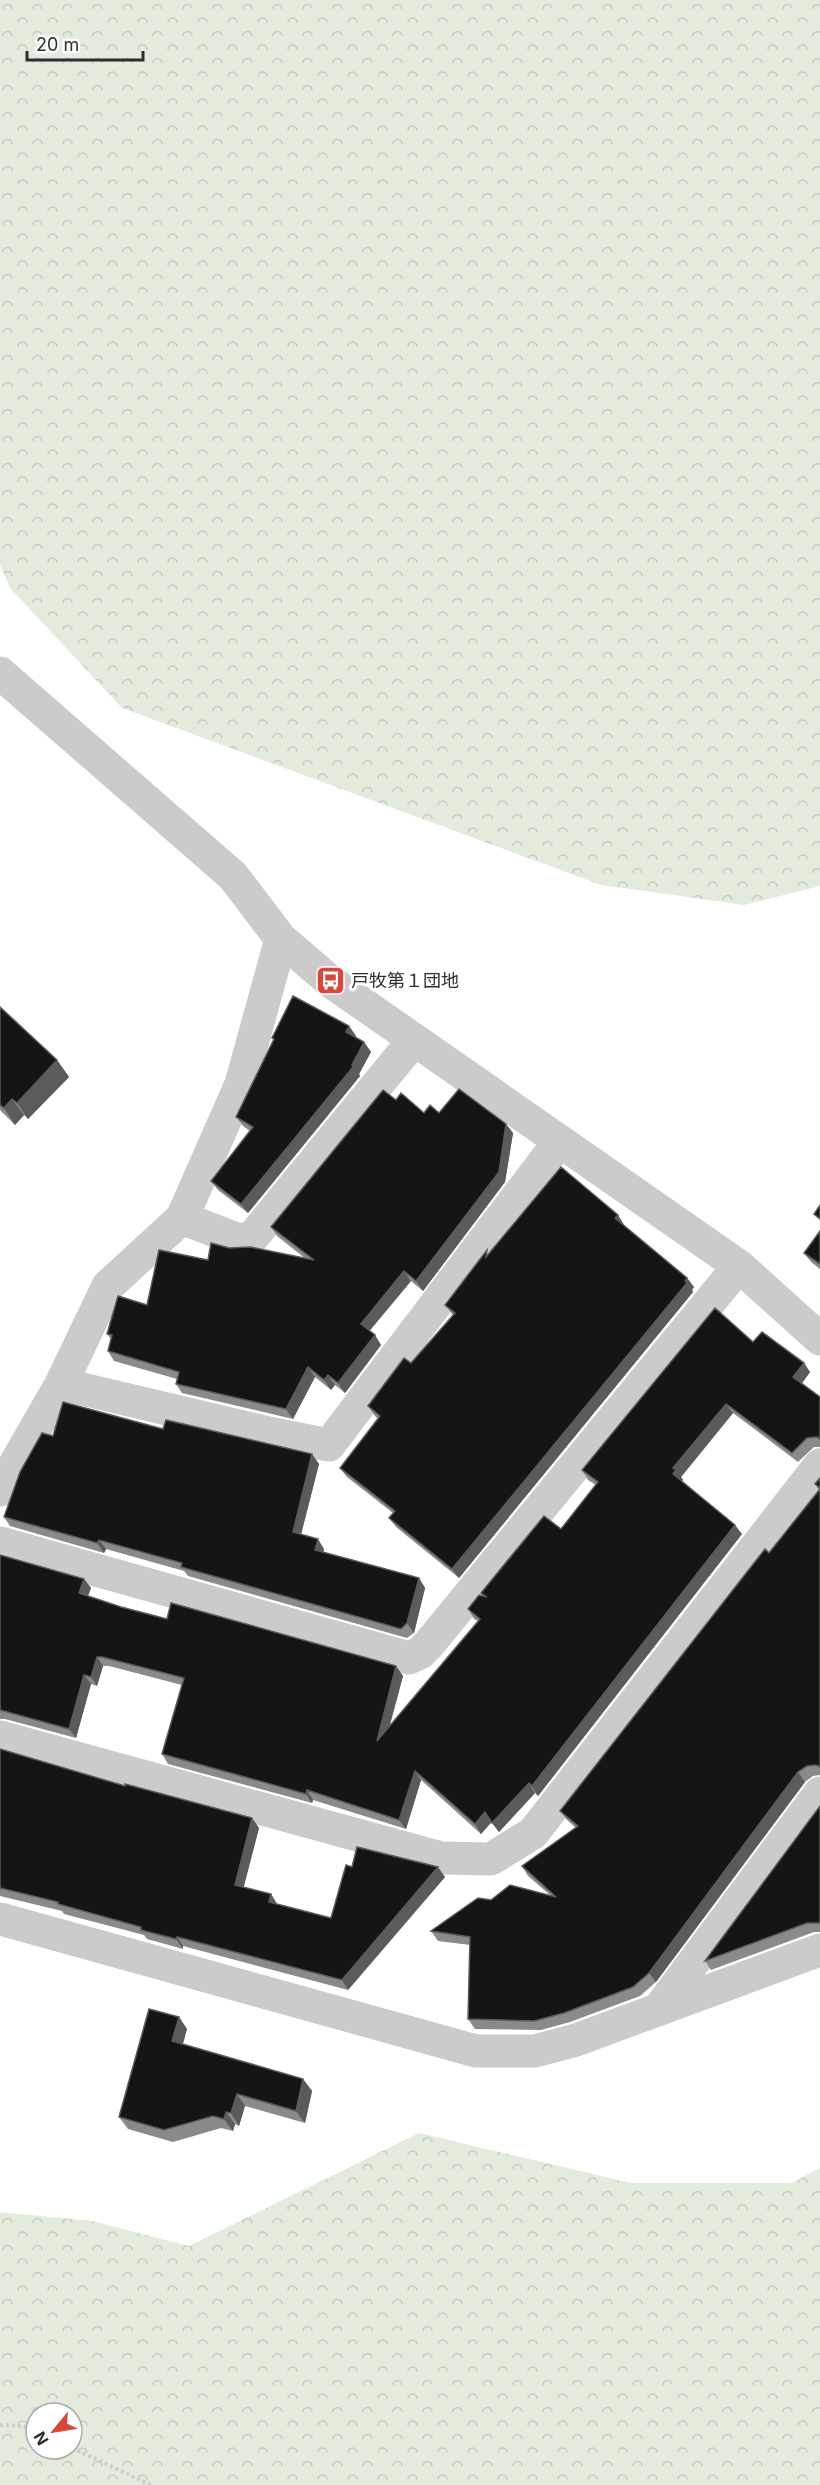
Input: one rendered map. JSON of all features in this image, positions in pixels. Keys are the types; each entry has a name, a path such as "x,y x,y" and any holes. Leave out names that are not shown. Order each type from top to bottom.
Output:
{"street":[{"path":"0,673 233,876 281,939 330,981 739,1266 820,1339"},
{"path":"0,1490 61,1384 108,1286 182,1218 241,1084 281,939"},
{"path":"182,1218 236,1239 251,1239 414,1040"},
{"path":"61,1384 329,1445 559,1142"},
{"path":"0,1543 408,1658 420,1653 429,1644 739,1266"},
{"path":"0,1737 441,1858 491,1859 533,1833 584,1771 820,1465"},
{"path":"658,2010 820,1793"},
{"path":"0,1919 476,2051 535,2051 576,2040 820,1950"}],"path":[{"path":"0,2425 24,2426"},
{"path":"84,2454 151,2485"}],"green space":[{"path":"0,0 820,0 820,886 744,905 601,885 122,708 10,588 0,565"},
{"path":"419,2133 631,2183 792,2183 820,2168 820,2485 0,2485 0,2212 92,2221 189,2246"}],"building":[{"path":"293,996 349,1026 346,1032 364,1042 353,1067 241,1204 211,1181 253,1127 236,1117"},
{"path":"0,1007 57,1060 17,1103 12,1099 4,1108 0,1105"},
{"path":"459,1089 506,1124 499,1172 416,1281 404,1271 361,1324 375,1335 338,1383 328,1375 324,1380 308,1367 286,1409 176,1384 179,1372 108,1351 112,1335 107,1334 118,1296 147,1305 159,1250 208,1260 211,1243 229,1248 250,1247 314,1260 271,1227 383,1090 396,1100 401,1093 424,1113 430,1105 439,1113"},
{"path":"561,1167 618,1215 615,1218 687,1278 685,1281 687,1283 452,1569 389,1518 395,1511 340,1468 380,1416 368,1406 404,1358 411,1363 455,1313 445,1305 487,1250 486,1257"},
{"path":"820,1205 820,1219 814,1214"},
{"path":"820,1231 820,1264 804,1253"},
{"path":"715,1308 753,1342 762,1332 804,1363 793,1377 820,1397 820,1439 807,1438 792,1453 726,1404 673,1468 676,1470 673,1474 735,1525 532,1786 529,1783 492,1823 485,1812 475,1824 415,1771 399,1820 307,1790 306,1794 162,1754 184,1678 102,1657 97,1657 91,1677 84,1675 69,1729 0,1710 0,1555 84,1579 79,1593 121,1607 167,1619 171,1603 396,1666 377,1741 480,1619 468,1609 479,1595 487,1597 481,1593 544,1516 561,1529 598,1482 582,1470"},
{"path":"63,1402 163,1429 166,1420 312,1454 293,1532 318,1539 315,1550 419,1578 407,1623 401,1629 181,1567 182,1563 99,1540 97,1543 4,1517 20,1472 42,1433 53,1436"},
{"path":"820,1478 820,1488 815,1484"},
{"path":"820,1489 820,1767 807,1766 798,1772 649,1973 633,1987 564,2013 534,2021 468,2019 470,1937 431,1931 478,1898 491,1900 510,1885 556,1897 522,1866 578,1826 560,1811 765,1549 769,1553"},
{"path":"0,1749 125,1786 125,1784 252,1818 235,1885 271,1894 269,1902 331,1918 346,1865 352,1867 357,1847 438,1867 342,1980 177,1937 176,1939 141,1930 141,1927 58,1904 58,1902 0,1888"},
{"path":"820,1806 820,1923 807,1923 705,1961"},
{"path":"149,2009 179,2017 172,2041 303,2079 296,2111 237,2094 231,2113 226,2112 224,2119 213,2116 164,2130 119,2117"}],"place":[{"name":"戸牧第１団地","path":"330,981"}]}
